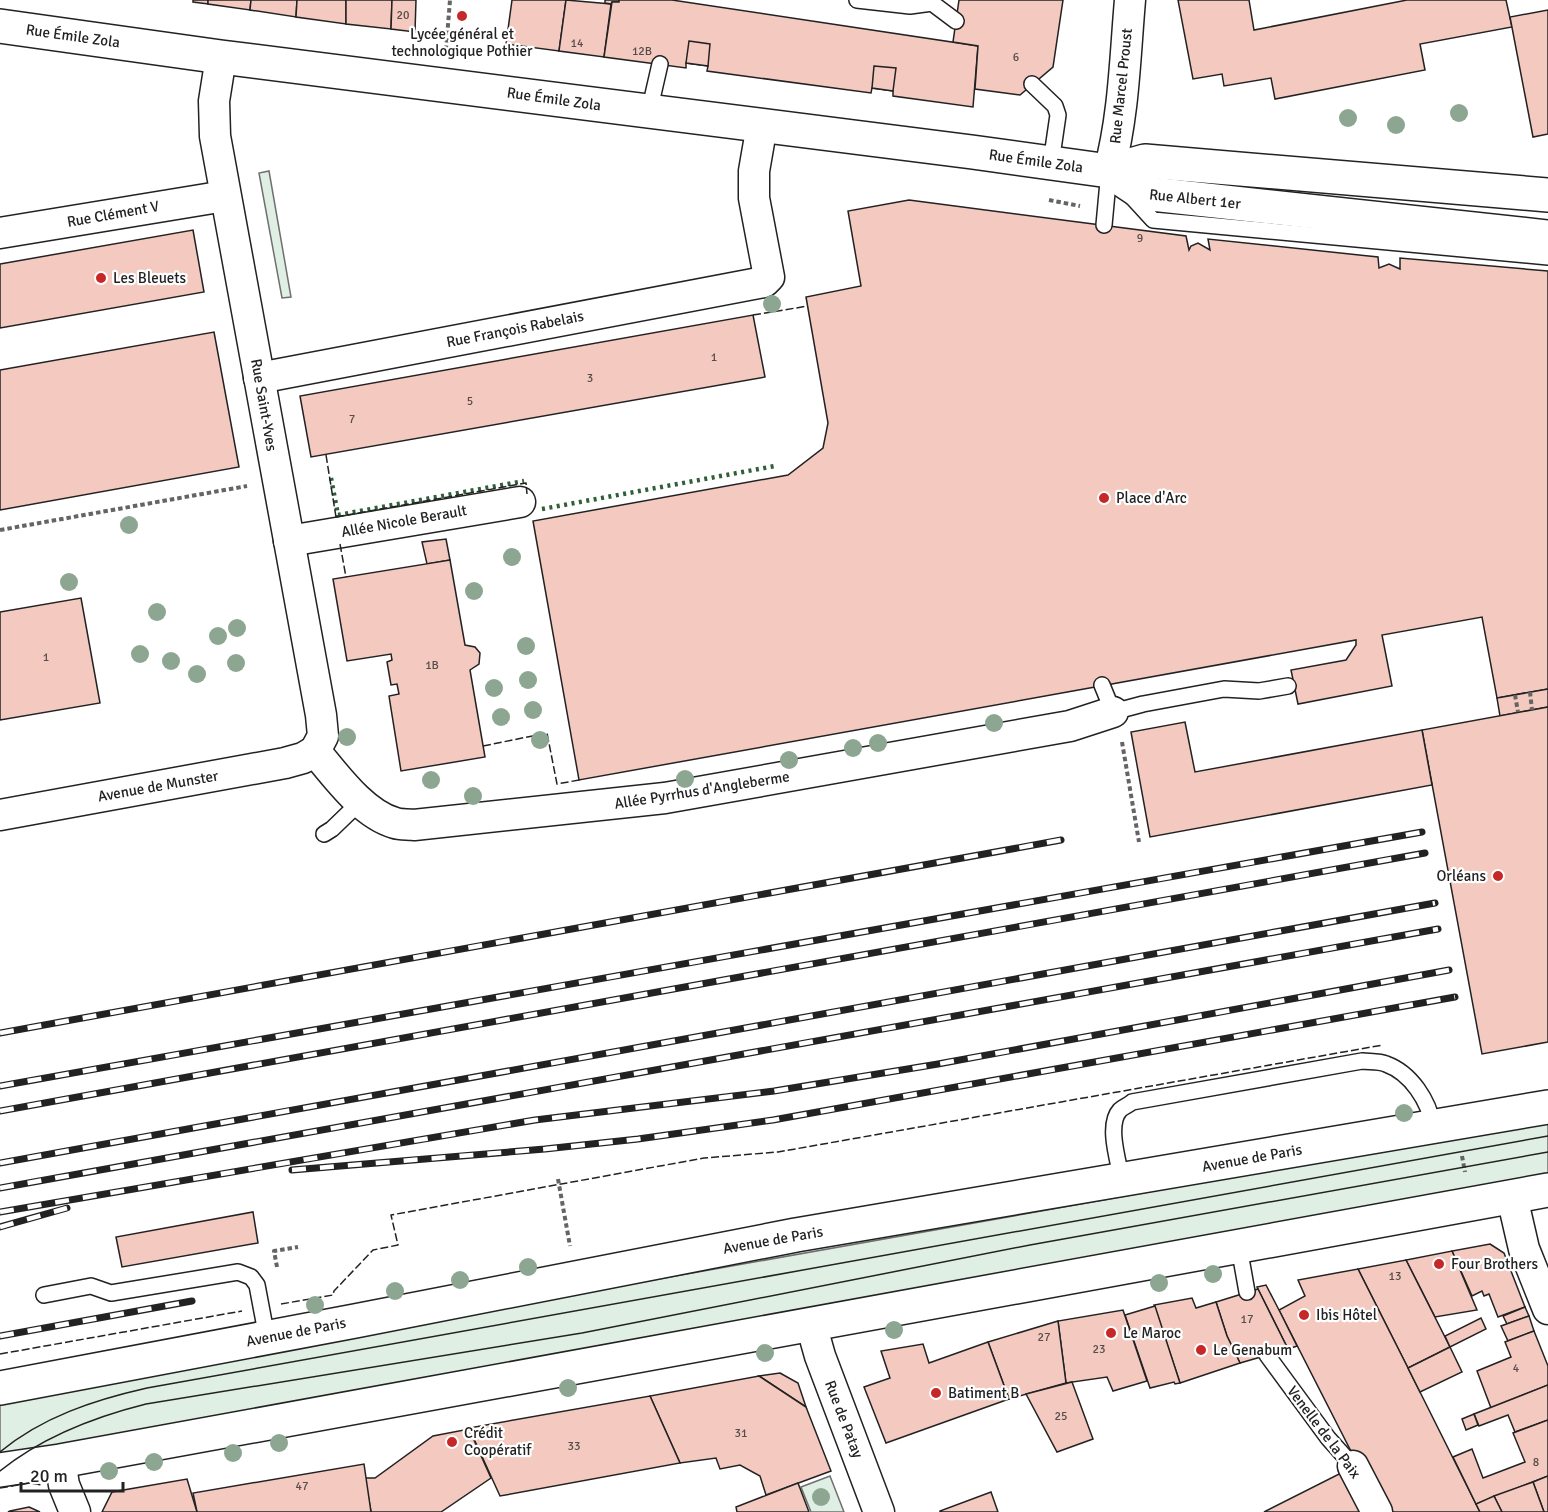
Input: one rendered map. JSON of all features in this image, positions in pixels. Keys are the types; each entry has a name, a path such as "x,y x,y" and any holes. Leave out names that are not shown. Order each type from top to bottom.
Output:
{"main road":[{"name":"Rue Émile Zola","path":"0,26 221,57 1109,171"},
{"path":"1109,171 1144,160 1548,195"},
{"name":"Rue Albert 1er","path":"1109,171 1142,193 1548,237"},
{"name":"Avenue de Paris","path":"0,1388 796,1235 1548,1107"},
{"path":"0,1470 60,1461 1548,1190"}],"street":[{"name":"Rue Marcel Proust","path":"1109,171 1116,145 1122,102 1130,0"},
{"name":"Rue Saint-Yves","path":"221,57 214,101 215,136 321,716 323,736 315,751"},
{"name":"Rue François Rabelais","path":"259,378 764,282 769,277 754,198 754,171 762,125"},
{"name":"Rue Clément V","path":"0,233 225,196"},
{"name":"Allée Nicole Berault","path":"289,541 520,502"},
{"name":"Allée Pyrrhus d'Angleberme","path":"315,751 338,780 360,802 396,824 414,825 665,798 1070,726 1108,699"},
{"name":"Avenue de Munster","path":"0,815 285,763 303,758 315,751"},
{"path":"1512,1197 1524,1249 1548,1310"},
{"name":"Rue de Patay","path":"811,1324 814,1340 879,1512"},
{"path":"60,1461 63,1485 75,1512"},
{"name":"Venelle de la Paix","path":"1353,1466 1377,1512"}],"lane":[{"path":"857,0 910,6 933,2 956,21"},
{"path":"649,112 660,64"},
{"path":"1032,84 1055,106 1058,116 1051,163"},
{"path":"1104,225 1109,171"},
{"path":"1109,171 1153,220 1548,256"},
{"path":"1108,699 1143,704 1224,689 1259,691 1288,686"},
{"path":"324,834 360,802"},
{"path":"1122,1181 1114,1139 1115,1118 1121,1109 1132,1102 1362,1061 1385,1063 1405,1075 1425,1100 1432,1115 1433,1126"},
{"path":"1239,1247 1247,1292"},
{"path":"44,1295 91,1286 111,1293 238,1272 251,1277 257,1285 267,1338"},
{"name":"Venelle de la Paix","path":"1267,1355 1328,1438 1353,1466"}],"path":[{"path":"446,50 450,0"},
{"path":"0,530 277,480"},
{"path":"1530,692 1532,710"},
{"path":"1515,695 1518,712"},
{"path":"1108,699 1118,724 1139,842"},
{"path":"1461,1151 1466,1175"},
{"path":"558,1179 570,1246"},
{"path":"276,1262 274,1251 298,1247"}],"green space":[{"path":"269,171 291,297 282,298 259,173"},
{"path":"1548,1121 1548,1176 0,1457 0,1396"},
{"path":"830,1476 844,1512 811,1512 801,1487"}],"building":[{"path":"193,0 208,0 208,4 193,2"},
{"path":"208,0 251,0 250,10 208,4"},
{"path":"251,0 297,0 296,17 250,10"},
{"path":"297,0 346,0 346,24 296,17"},
{"path":"346,0 392,0 391,29 346,24"},
{"path":"392,0 416,0 415,32 391,29"},
{"path":"512,0 566,0 559,51 506,44"},
{"path":"566,0 611,4 604,57 559,51"},
{"path":"605,0 619,0 619,2 611,4 605,3"},
{"path":"619,0 672,0 978,46 973,107 893,96 893,91 872,88 871,93 707,71 708,66 686,63 686,68 604,57 612,2 619,2"},
{"path":"959,0 1063,0 1053,67 1020,95 975,89 978,46 953,42"},
{"path":"1178,0 1249,0 1254,30 1407,0 1506,0 1512,27 1420,44 1425,70 1275,99 1271,78 1224,86 1222,74 1193,79"},
{"path":"1548,10 1548,134 1533,137 1510,17"},
{"path":"689,41 710,44 708,66 686,63"},
{"path":"874,66 896,68 893,91 872,88"},
{"name":"Place d'Arc","path":"909,200 1186,236 1189,250 1191,246 1198,243 1210,250 1208,239 1378,257 1379,268 1389,264 1400,269 1400,258 1548,271 1548,689 1497,698 1482,617 1382,635 1392,686 1298,704 1291,670 1346,660 1356,645 1356,640 579,780 533,521 788,475 823,448 828,423 806,297 861,286 848,211"},
{"name":"Les Bleuets","path":"193,230 204,292 0,328 0,264"},
{"path":"753,315 765,377 311,457 300,396"},
{"path":"214,332 239,467 0,510 0,370"},
{"path":"446,539 450,560 427,564 422,542"},
{"path":"450,560 465,645 475,647 480,653 479,664 470,670 485,757 401,771 389,696 399,694 397,684 391,685 387,662 392,660 391,654 347,661 333,579"},
{"path":"81,598 100,703 0,720 0,612"},
{"path":"1548,689 1548,707 1500,716 1497,698"},
{"name":"Orléans","path":"1548,707 1548,1042 1482,1054 1422,730"},
{"path":"1185,722 1195,772 1422,730 1432,785 1150,837 1131,732"},
{"path":"253,1212 258,1243 122,1267 116,1237"},
{"path":"1490,1244 1504,1253 1525,1307 1498,1317 1489,1294 1484,1296 1482,1291 1472,1296 1452,1251"},
{"path":"1452,1251 1477,1310 1435,1317 1406,1260"},
{"path":"1406,1260 1450,1347 1408,1368 1358,1269"},
{"path":"1358,1269 1480,1512 1382,1512 1279,1310 1305,1296 1298,1280"},
{"path":"1266,1285 1297,1346 1288,1349 1257,1287"},
{"path":"1258,1289 1288,1349 1240,1363 1227,1336 1216,1302"},
{"name":"Le Genabum","path":"1192,1298 1196,1308 1216,1302 1227,1336 1240,1363 1180,1383 1154,1305"},
{"path":"1155,1306 1180,1383 1175,1384 1174,1382 1150,1388 1125,1315"},
{"path":"1525,1307 1529,1316 1507,1324 1503,1316"},
{"path":"1123,1310 1147,1381 1113,1391 1107,1377 1066,1383 1058,1321"},
{"path":"1529,1316 1534,1331 1508,1341 1501,1326"},
{"path":"1481,1318 1486,1329 1450,1347 1445,1336"},
{"path":"1058,1321 1066,1383 1009,1399 988,1342"},
{"path":"1534,1331 1548,1366 1548,1385 1491,1408 1477,1371 1511,1357 1505,1342"},
{"name":"Batiment B","path":"988,1342 1009,1399 886,1443 864,1387 890,1378 881,1351 923,1344 929,1363"},
{"path":"1450,1347 1462,1372 1420,1392 1408,1368"},
{"path":"780,1373 798,1383 806,1407 759,1376"},
{"path":"759,1376 806,1407 831,1471 766,1495 760,1476 740,1465 720,1469 716,1458 680,1463 650,1396"},
{"path":"1072,1382 1093,1439 1057,1452 1026,1394"},
{"path":"1548,1385 1548,1420 1515,1432 1508,1415 1479,1426 1474,1414"},
{"path":"650,1396 680,1463 500,1496 469,1428"},
{"path":"1474,1414 1478,1425 1466,1430 1462,1419"},
{"path":"1548,1420 1548,1476 1476,1504 1453,1457 1472,1449 1483,1478 1525,1462 1513,1433"},
{"path":"469,1429 491,1478 441,1512 371,1512 365,1478 375,1478 433,1436"},
{"path":"364,1464 371,1512 197,1512 193,1493"},
{"path":"1349,1469 1371,1512 1264,1512"},
{"path":"1548,1476 1548,1512 1544,1512 1533,1482"},
{"path":"187,1479 197,1512 102,1512 112,1492"},
{"path":"1533,1482 1544,1512 1502,1512 1494,1496"},
{"path":"798,1483 809,1512 737,1512 736,1507"},
{"path":"991,1492 998,1512 940,1512 940,1511"},
{"path":"1494,1496 1502,1512 1480,1512 1476,1504"},
{"path":"29,1507 40,1512 8,1512 10,1511"}],"tram line":[{"path":"0,1452 33,1429 69,1411 147,1388 1548,1136"},
{"path":"0,1471 51,1438 107,1415 146,1404 582,1333 1030,1245 1548,1152"}],"railway":[{"path":"0,1086 1422,832"},
{"path":"0,1033 1061,840"},
{"path":"0,1111 1425,853"},
{"path":"0,1163 1435,903"},
{"path":"0,1188 1438,929"},
{"path":"0,1212 535,1120 774,1091 938,1064 1449,970"},
{"path":"292,1170 545,1149 638,1139 773,1120 1455,997"},
{"path":"0,1227 67,1208"},
{"path":"0,1336 192,1301"}],"hedge":[{"path":"542,509 775,466"},
{"path":"331,478 338,515 524,481"}],"fence":[{"path":"753,315 808,306"},
{"path":"326,455 336,517"},
{"path":"336,517 526,483 527,494"},
{"path":"340,544 346,577"},
{"path":"483,746 547,733 557,784 578,780"},
{"path":"281,1304 333,1295 334,1291 373,1250 398,1245 391,1215 704,1158 778,1152 1383,1045"},
{"path":"0,1354 242,1311"},
{"path":"0,1488 30,1483 42,1485"}],"place":[{"name":"Lycée général et technologique Pothier","path":"462,16"},
{"name":"Les Bleuets","path":"101,278"},
{"name":"Place d'Arc","path":"1104,498"},
{"name":"Orléans","path":"1498,876"},
{"name":"Four Brothers","path":"1439,1264"},
{"name":"Ibis Hôtel","path":"1304,1315"},
{"name":"Le Maroc","path":"1111,1333"},
{"name":"Le Genabum","path":"1201,1350"},
{"name":"Batiment B","path":"936,1393"},
{"name":"Crédit Coopératif","path":"452,1442"}]}
